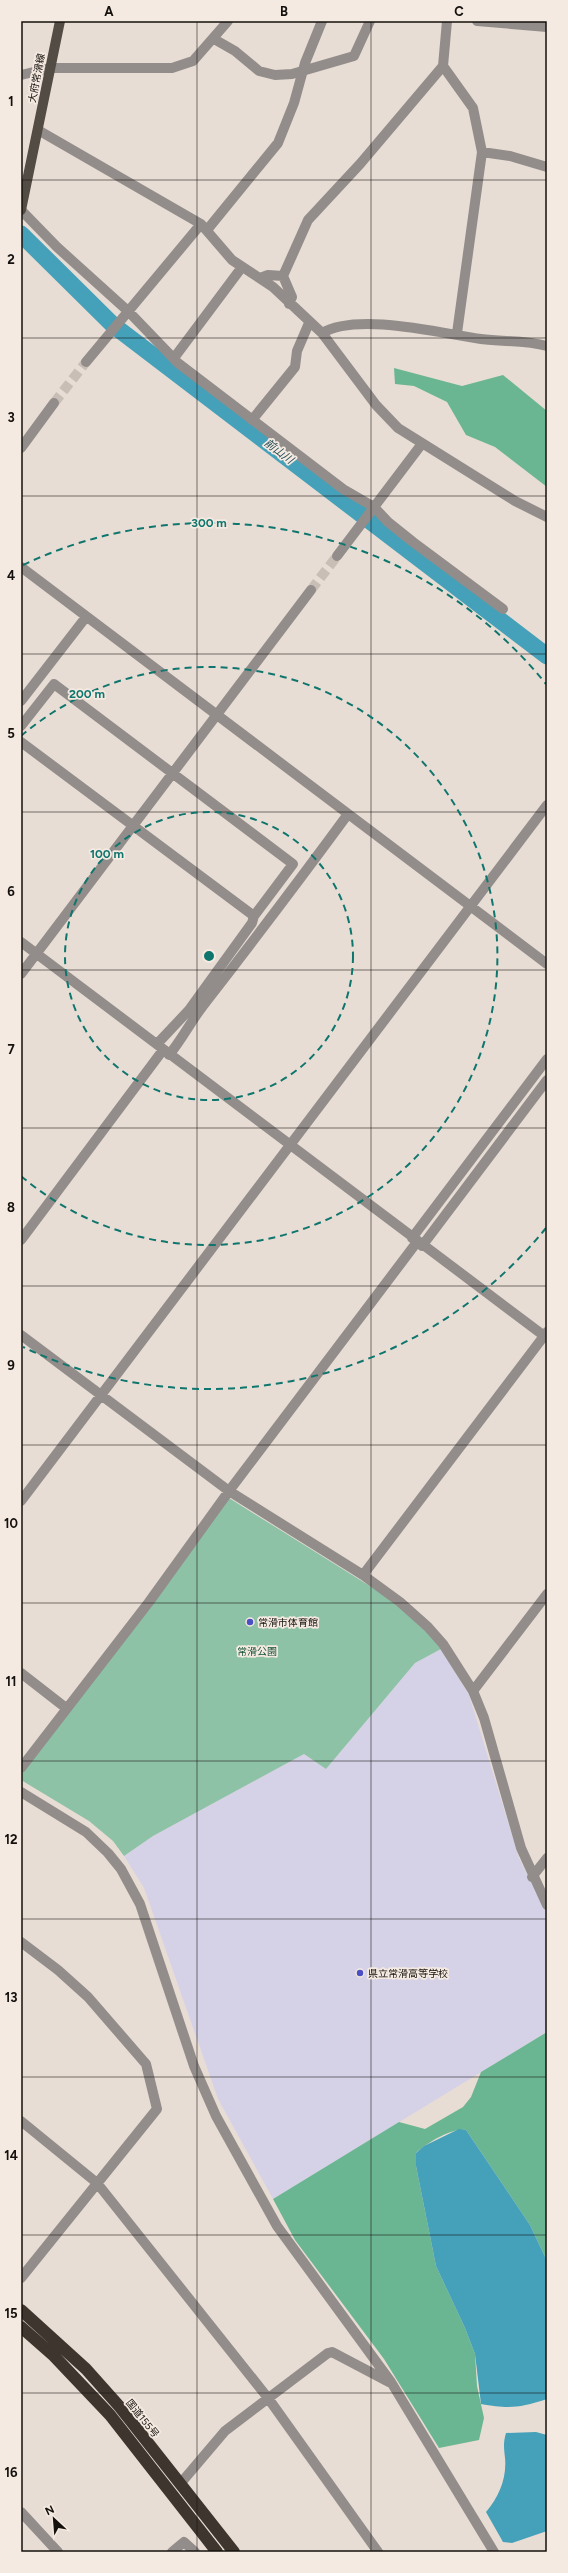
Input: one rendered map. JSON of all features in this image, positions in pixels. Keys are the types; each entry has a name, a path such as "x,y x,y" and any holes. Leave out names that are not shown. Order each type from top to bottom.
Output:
{"highway":[{"name":"国道155号","path":"21,2310 86,2369 119,2406 234,2552"},
{"path":"21,2327 54,2356 100,2404 216,2552"}],"main road":[{"name":"大府常滑線","path":"21,210 60,21"}],"street":[{"path":"21,75 50,68 172,68 193,61 214,39 228,21"},
{"path":"86,362 109,333 278,143 294,103 304,69 322,21"},
{"path":"214,39 267,74 284,75 354,56 370,21"},
{"path":"289,304 292,297 283,276 308,220 360,164 443,66 447,21"},
{"path":"478,21 547,27"},
{"path":"443,66 473,108 482,152 457,334"},
{"path":"38,130 204,227 224,252 242,267 260,278 322,333 386,416 398,428 421,445 515,501 547,517"},
{"path":"482,152 510,156 547,167"},
{"path":"21,210 57,247 174,358 252,420 503,609"},
{"path":"174,358 242,267"},
{"path":"260,278 268,275 283,276"},
{"path":"252,420 295,367 297,351 309,323"},
{"path":"322,333 339,325 357,323 480,338 530,341 547,346"},
{"path":"21,448 54,403"},
{"path":"337,556 421,445"},
{"path":"21,567 86,618 547,964"},
{"path":"21,974 311,590"},
{"path":"21,701 86,618"},
{"path":"21,726 54,684 293,864 254,916 252,923 163,1050 21,1240"},
{"path":"21,742 254,916"},
{"path":"21,1501 291,1146 547,805"},
{"path":"163,1050 182,1039 204,1004 248,951 348,814"},
{"path":"21,942 417,1242 546,1336 364,1576"},
{"path":"21,1768 149,1602 229,1491 417,1242 547,1059"},
{"path":"417,1242 547,1080"},
{"path":"21,1335 229,1491 364,1576 417,1616 443,1644 474,1691 484,1718 521,1848 532,1876 547,1905"},
{"path":"474,1691 547,1594"},
{"path":"21,1673 66,1708"},
{"path":"21,1792 86,1832 108,1853 121,1869 140,1904 194,2066 216,2116 277,2226 391,2382 494,2552"},
{"path":"532,1876 547,1858"},
{"path":"21,1942 58,1970 88,1997 149,2069 157,2109 21,2278"},
{"path":"21,2121 97,2183 268,2398 378,2552"},
{"path":"180,2484 225,2431 330,2351 391,2382"},
{"path":"21,2512 58,2552"},
{"path":"172,2552 184,2542 195,2552"}],"shaded area":[{"name":"県立常滑高等学校","path":"441,1649 469,1695 519,1858 547,1913 547,2032 273,2199 218,2099 144,1888 124,1856 153,1836 304,1754 326,1769 415,1663"}],"green space":[{"path":"394,368 462,386 503,375 547,411 547,487 495,447 466,435 447,402 414,386 395,384"},
{"name":"常滑公園","path":"229,1498 397,1603 418,1620 441,1649 415,1663 326,1769 304,1754 153,1836 124,1856 113,1841 89,1821 21,1780 21,1775"},
{"path":"547,2032 547,2261 530,2225 466,2130 453,2131 446,2134 426,2145 416,2153 416,2166 436,2266 465,2328 475,2354 477,2386 484,2418 479,2440 439,2448 384,2359 295,2240 273,2199 399,2122 425,2129 463,2107 471,2097 481,2072"}],"water":[{"path":"459,2129 466,2130 530,2225 547,2261 547,2399 514,2407 499,2407 481,2404 475,2354 465,2328 436,2266 416,2166 416,2153 424,2146"},
{"path":"536,2432 547,2435 547,2531 512,2543 503,2542 486,2512 498,2494 505,2473 504,2443 506,2433"}],"waterway":[{"name":"前山川","path":"21,234 113,325 547,656"}],"tunnel":[{"path":"54,403 86,362"},
{"path":"311,590 337,556"}],"place":[{"name":"常滑市体育館","path":"250,1622"},
{"name":"県立常滑高等学校","path":"360,1973"}]}
